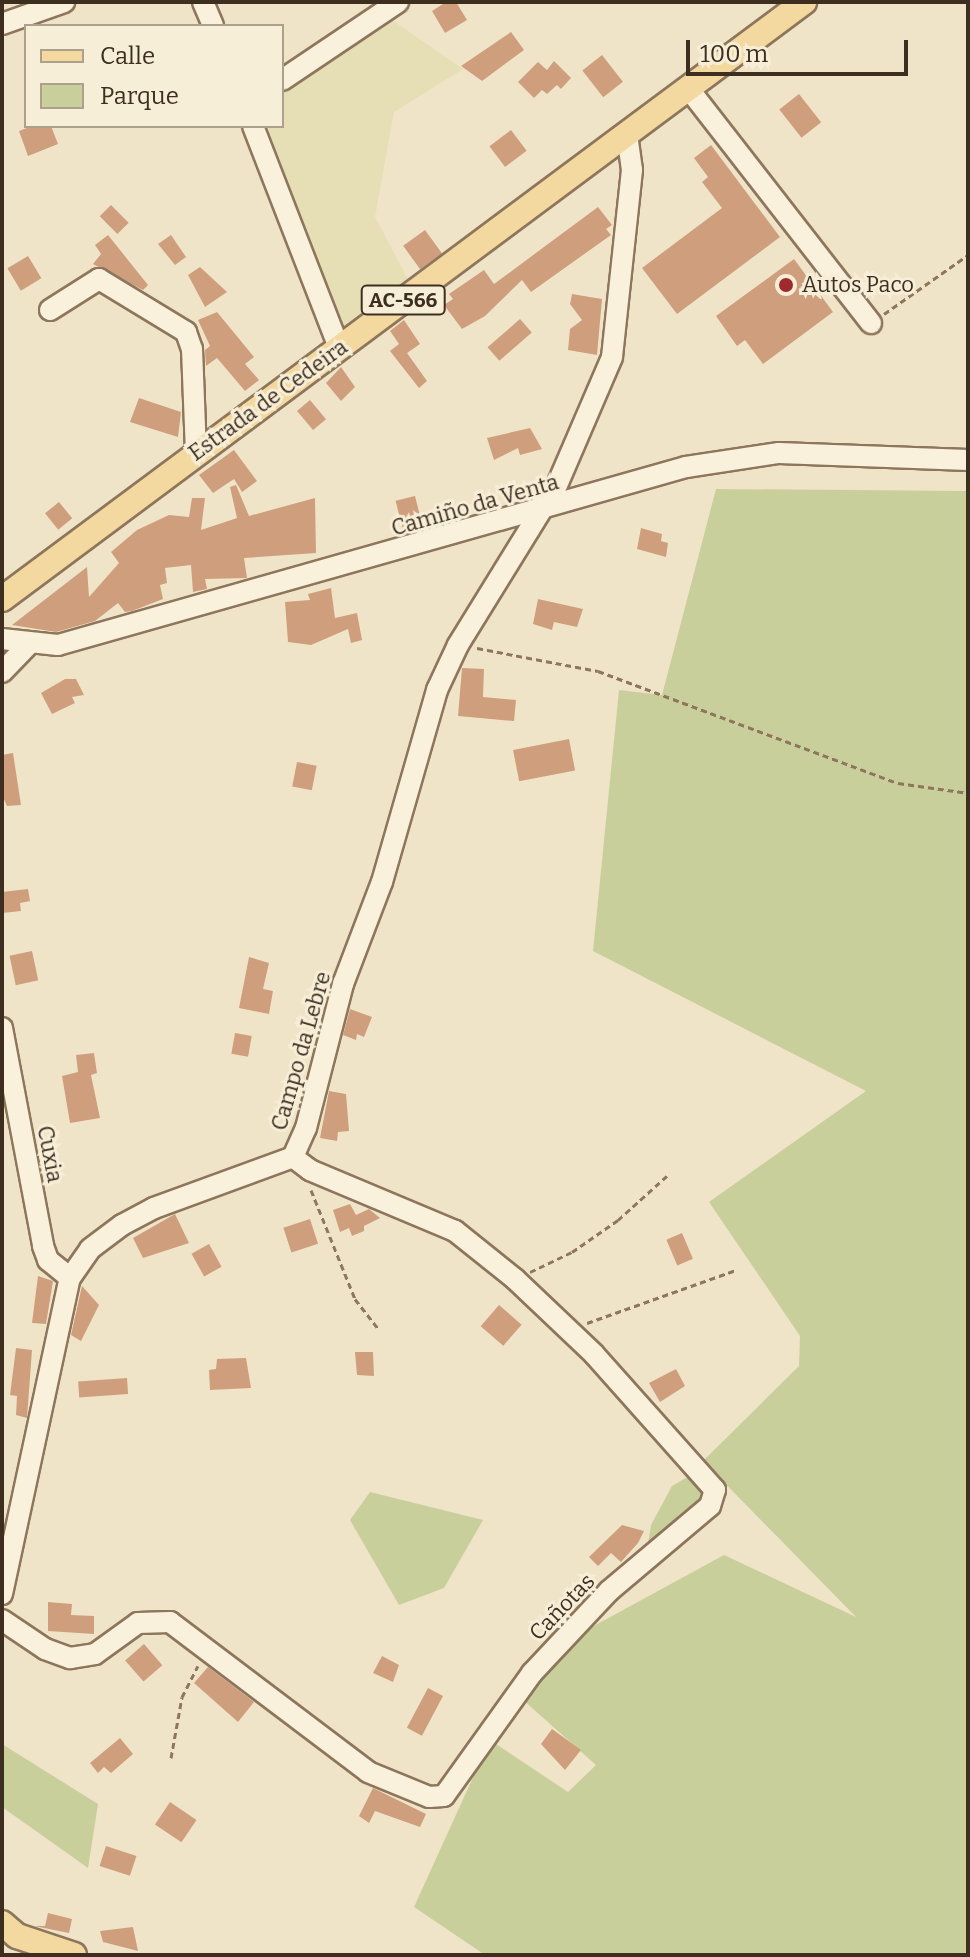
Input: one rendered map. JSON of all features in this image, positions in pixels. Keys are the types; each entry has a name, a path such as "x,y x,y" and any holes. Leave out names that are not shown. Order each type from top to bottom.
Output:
{"main road":[{"name":"Estrada de Cedeira","path":"2,599 804,2"},
{"path":"2,1923 17,1936 74,1955"}],"street":[{"path":"2,24 64,2"},
{"path":"203,2 212,24"},
{"path":"284,79 398,2"},
{"path":"688,88 871,323"},
{"path":"254,128 339,348"},
{"name":"Campo da Lebre","path":"2,1594 70,1278 90,1249 132,1220 293,1157 437,690 458,645 542,512 612,357 632,170 627,134"},
{"path":"50,310 99,279 186,332 192,349 192,439 196,452"},
{"name":"Camiño da Venta","path":"2,639 28,645 58,645 542,512 686,467 779,453 968,460"},
{"path":"2,672 28,645"},
{"name":"Cuxia","path":"2,1028 43,1246 48,1260 70,1278"},
{"name":"Cañotas","path":"2,1620 45,1649 70,1658 95,1654 138,1623 157,1619 186,1630 368,1772 429,1797 444,1796 532,1673 609,1591 710,1506 715,1490 569,1330 515,1279 455,1231 310,1170 293,1157"}],"path":[{"path":"871,323 968,255"},
{"path":"458,645 598,671 898,783 968,793"},
{"path":"310,1170 311,1191 355,1299 378,1328"},
{"path":"515,1279 572,1252 670,1173"},
{"path":"569,1330 736,1270"},
{"path":"171,1758 182,1697 206,1648"}],"shaded area":[{"path":"392,20 463,69 394,112 375,217 409,281 338,334 268,128 284,128 284,93"}],"green space":[{"path":"716,489 968,491 968,1955 485,1955 414,1907 490,1740 568,1792 596,1765 522,1699 579,1634 724,1555 856,1617 703,1461 799,1366 800,1336 709,1202 866,1091 593,951 619,690 662,695"},
{"path":"691,1475 702,1489 702,1506 663,1540 648,1543 651,1525 672,1486"},
{"path":"370,1492 483,1520 444,1588 399,1605 350,1520"},
{"path":"2,1744 98,1804 88,1868 2,1807"}],"building":[{"path":"446,2 456,2 467,20 445,33 432,11"},
{"path":"511,32 524,50 482,81 461,66"},
{"path":"602,55 623,82 603,97 582,70"},
{"path":"554,61 571,78 561,89 557,85 547,94 542,90 534,98 518,82 538,62 547,70"},
{"path":"799,94 821,122 801,138 779,109"},
{"path":"52,128 58,144 28,156 19,131"},
{"path":"511,130 527,151 505,167 489,146"},
{"path":"711,145 780,237 677,314 642,268 722,208 702,182 708,177 694,158"},
{"path":"111,205 129,223 117,234 100,216"},
{"path":"598,207 612,225 606,229 611,235 531,292 522,280 485,316 462,329 444,305 453,299 449,294 484,270 494,284"},
{"path":"425,230 442,253 420,269 403,246"},
{"path":"108,235 148,285 143,290 93,264 101,254 95,245"},
{"path":"171,235 186,257 175,265 158,244"},
{"path":"28,256 41,278 21,291 7,268"},
{"name":"Autos Paco","path":"794,259 833,312 763,364 745,340 737,346 716,316"},
{"path":"200,267 227,292 205,307 188,275"},
{"path":"572,294 602,299 597,355 568,350 570,329 582,320 570,304"},
{"path":"217,312 254,357 245,364 259,380 245,391 217,358 206,366 205,350 210,346 198,320"},
{"path":"520,319 532,333 499,361 488,347"},
{"path":"404,320 420,344 407,353 427,381 419,388 390,351 399,344 390,331"},
{"path":"341,367 355,387 341,401 326,383"},
{"path":"139,398 181,412 178,437 130,422"},
{"path":"310,400 326,419 313,430 297,411"},
{"path":"530,428 542,449 520,455 518,448 494,460 487,438"},
{"path":"234,450 257,481 242,492 234,479 213,493 199,475"},
{"path":"236,485 249,516 315,498 316,553 244,558 247,578 205,579 207,589 193,592 191,565 165,568 167,583 160,585 163,599 132,611 125,612 118,603 95,621 56,632 12,625 87,567 89,597 119,563 111,552 137,530 169,515 189,517 192,498 205,498 201,530 237,518 230,487"},
{"path":"415,496 422,525 403,530 396,501"},
{"path":"59,502 72,518 58,530 45,513"},
{"path":"641,528 662,534 661,541 668,543 666,557 637,549"},
{"path":"331,588 335,618 357,613 362,640 351,643 348,629 311,645 288,642 285,602 310,600 308,594"},
{"path":"538,599 583,609 577,627 554,622 552,630 533,624"},
{"path":"462,668 484,669 483,697 516,700 514,721 458,716"},
{"path":"65,679 76,679 84,695 72,697 75,703 52,714 41,693"},
{"path":"569,739 575,770 519,781 513,750"},
{"path":"13,753 21,805 7,806 2,795 2,755"},
{"path":"297,762 317,766 312,790 292,787"},
{"path":"28,889 30,901 20,903 21,911 2,913 2,892"},
{"path":"32,951 38,980 16,985 10,956"},
{"path":"249,957 269,963 263,989 273,991 269,1014 239,1008"},
{"path":"350,1009 372,1017 364,1037 357,1034 356,1040 343,1035"},
{"path":"235,1033 252,1036 248,1057 231,1054"},
{"path":"94,1053 97,1073 91,1075 100,1118 70,1123 62,1076 78,1072 76,1055"},
{"path":"329,1091 346,1094 349,1131 338,1132 337,1141 320,1138"},
{"path":"350,1204 356,1215 369,1209 380,1218 352,1236 349,1228 340,1232 333,1210"},
{"path":"175,1214 189,1243 143,1258 133,1238"},
{"path":"310,1219 318,1244 291,1252 283,1228"},
{"path":"682,1233 693,1259 677,1265 666,1240"},
{"path":"209,1244 222,1267 204,1276 192,1254"},
{"path":"38,1276 53,1281 46,1324 32,1323"},
{"path":"82,1286 99,1305 81,1341 71,1335"},
{"path":"499,1305 522,1325 503,1346 481,1326"},
{"path":"16,1348 32,1350 27,1418 16,1415 17,1396 10,1395"},
{"path":"355,1352 373,1352 374,1376 357,1375"},
{"path":"246,1358 251,1388 210,1390 209,1370 216,1369 217,1359"},
{"path":"676,1369 685,1386 660,1402 649,1383"},
{"path":"127,1378 128,1394 79,1397 78,1381"},
{"path":"622,1525 644,1531 638,1543 621,1562 611,1553 598,1566 589,1557"},
{"path":"48,1602 72,1604 71,1615 94,1616 94,1634 48,1631"},
{"path":"144,1644 162,1665 144,1682 125,1660"},
{"path":"382,1656 399,1665 393,1682 373,1673"},
{"path":"208,1667 254,1702 238,1722 194,1683"},
{"path":"428,1688 443,1696 422,1736 407,1728"},
{"path":"552,1729 581,1750 565,1770 541,1744"},
{"path":"120,1738 133,1754 111,1773 104,1767 98,1773 90,1763"},
{"path":"373,1788 426,1814 420,1827 375,1811 369,1823 359,1816"},
{"path":"170,1802 197,1820 181,1842 155,1824"},
{"path":"106,1846 136,1856 130,1876 100,1866"},
{"path":"48,1913 72,1919 69,1933 34,1926 45,1926"},
{"path":"133,1927 138,1951 103,1942 100,1931"}],"place":[{"name":"Autos Paco","path":"786,285"}]}
